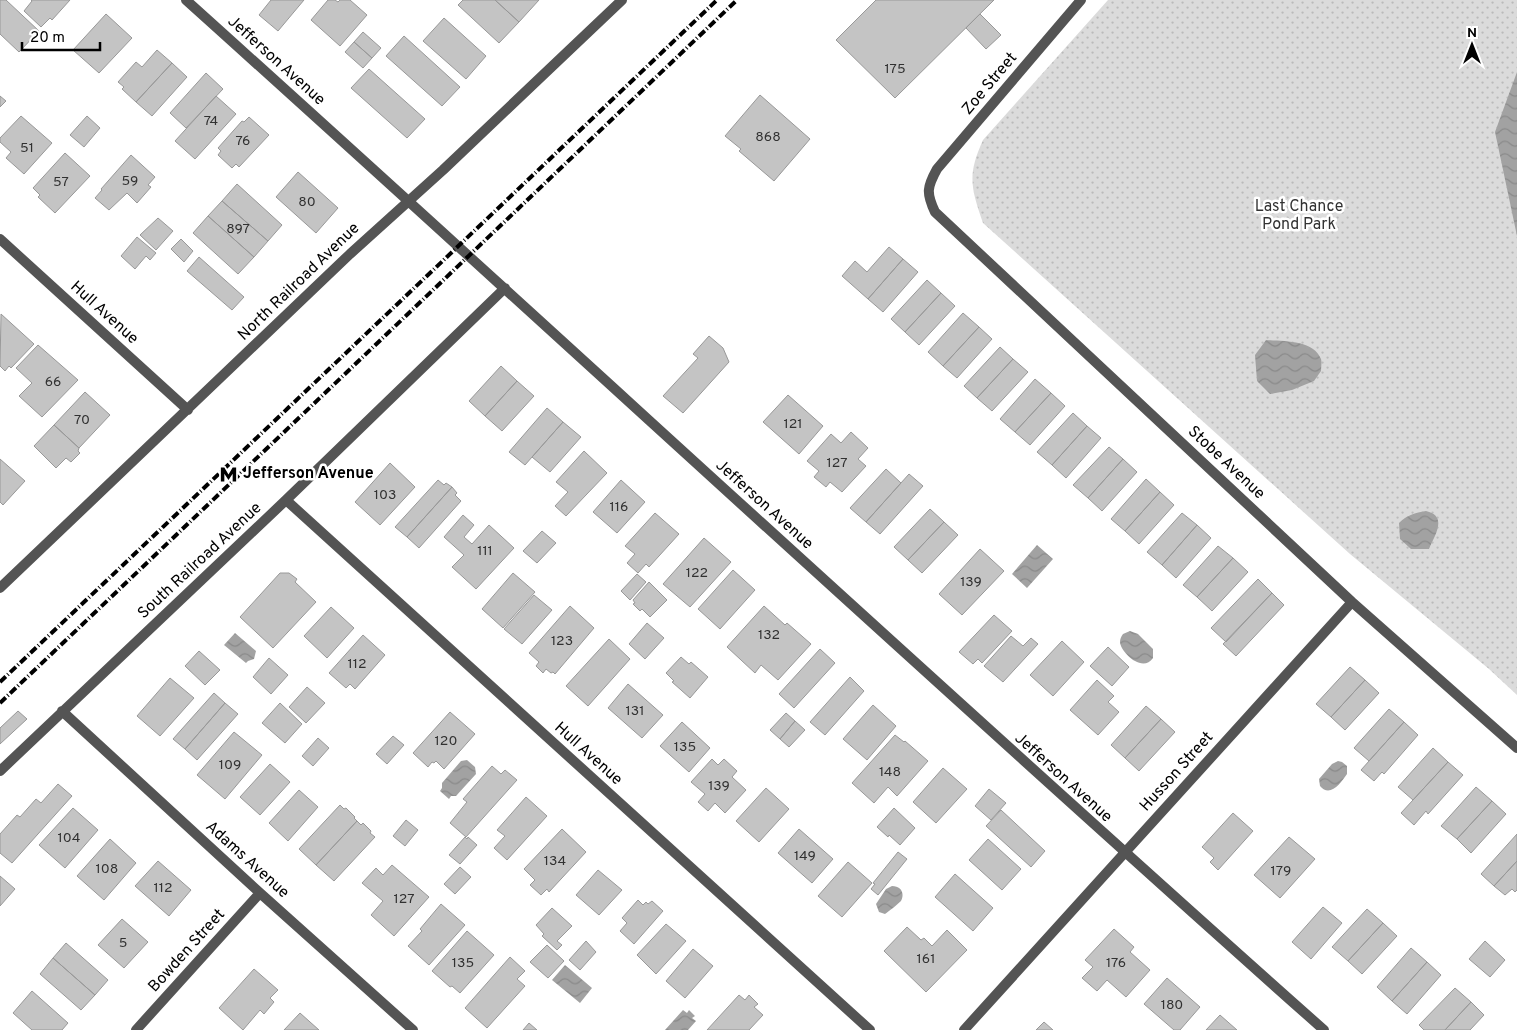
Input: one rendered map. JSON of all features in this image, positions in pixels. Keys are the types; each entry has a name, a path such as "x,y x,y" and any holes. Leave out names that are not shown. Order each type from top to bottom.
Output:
{"street":[{"name":"Jefferson Avenue","path":"186,0 505,288 1124,853 1324,1030"},
{"name":"North Railroad Avenue","path":"0,588 350,254 409,201 622,0"},
{"name":"Zoe Street","path":"928,190 937,169 1081,0"},
{"name":"Stobe Avenue","path":"928,190 935,212 1352,602 1517,748"},
{"name":"Hull Avenue","path":"0,239 188,410"},
{"name":"South Railroad Avenue","path":"0,771 286,500 505,288"},
{"name":"Hull Avenue","path":"286,500 870,1030"},
{"name":"Husson Street","path":"964,1030 1352,602"},
{"name":"Adams Avenue","path":"62,711 260,893 413,1030"},
{"name":"Bowden Street","path":"136,1030 260,893"}],"green space":[{"name":"Last Chance Pond Park","path":"1108,0 1517,0 1517,695 1489,669 1350,554 983,223 972,182 975,163 983,140"}],"water":[{"path":"1517,72 1517,236 1495,132"},
{"path":"1266,340 1289,341 1312,348 1321,359 1321,371 1314,381 1292,390 1270,394 1257,381 1255,355"},
{"path":"1426,511 1433,513 1437,517 1438,527 1429,549 1411,549 1400,539 1399,523 1411,515"},
{"path":"1037,545 1053,559 1027,588 1012,574"},
{"path":"1130,631 1138,634 1153,649 1153,658 1148,662 1143,664 1132,659 1121,646 1120,639 1123,634"},
{"path":"235,633 256,651 254,659 246,663 224,645"},
{"path":"467,760 475,767 476,774 456,796 451,796 449,799 440,791 442,783 461,761"},
{"path":"1338,761 1347,766 1347,774 1335,788 1331,790 1324,789 1320,786 1319,779 1332,764"},
{"path":"892,886 898,887 901,890 903,895 901,901 885,914 879,912 876,904 886,889"},
{"path":"565,965 592,988 580,1003 552,980"},
{"path":"683,1010 687,1013 689,1010 695,1016 692,1018 696,1021 688,1030 665,1030"}],"building":[{"path":"0,0 6,0 39,31 19,52 0,34"},
{"path":"31,0 70,0 52,20 50,18 41,27 24,11"},
{"path":"271,0 304,0 278,31 259,15"},
{"path":"328,0 338,2 340,0 350,0 367,15 340,46 311,20"},
{"path":"463,0 495,0 519,22 499,43 458,5"},
{"path":"495,0 539,0 519,22"},
{"path":"876,0 994,0 895,98 836,40"},
{"path":"106,14 132,38 99,73 73,50"},
{"path":"980,14 1001,35 986,49 966,28"},
{"path":"444,18 486,56 466,79 423,41"},
{"path":"363,32 381,48 372,58 354,42"},
{"path":"404,36 460,87 442,106 386,56"},
{"path":"354,42 372,58 363,68 345,52"},
{"path":"157,50 172,63 136,102 122,89 124,87 118,82 136,62 142,67"},
{"path":"172,63 187,77 152,116 136,102"},
{"path":"369,69 425,119 407,138 351,88"},
{"path":"206,73 223,89 186,128 170,113"},
{"path":"760,95 810,139 774,181 739,151 741,149 725,136"},
{"path":"0,96 6,101 0,107"},
{"path":"216,96 236,114 195,159 175,141"},
{"path":"21,116 52,143 24,174 6,158 11,152 0,142 0,138"},
{"path":"87,116 100,128 84,147 70,135"},
{"path":"249,117 269,135 239,167 236,164 232,168 218,155 221,151 218,148 242,121 244,122"},
{"path":"65,153 90,176 55,213 38,197 40,195 33,188"},
{"path":"131,155 155,177 148,185 151,187 137,203 127,193 109,210 95,198"},
{"path":"298,172 338,208 316,233 276,197"},
{"path":"237,184 282,225 268,241 222,201"},
{"path":"222,201 268,241 254,257 208,216"},
{"path":"208,216 254,257 238,274 193,233"},
{"path":"158,218 173,231 156,250 140,235"},
{"path":"137,237 156,253 150,260 146,256 135,269 121,256"},
{"path":"181,239 193,251 184,262 171,249"},
{"path":"889,247 903,259 868,299 842,276 855,261 867,272"},
{"path":"199,257 244,297 232,310 187,271"},
{"path":"903,259 918,272 883,312 868,299"},
{"path":"927,280 941,293 905,332 891,319"},
{"path":"941,293 955,306 919,345 905,332"},
{"path":"963,313 979,327 943,366 928,352"},
{"path":"1,314 34,344 11,368 9,366 5,371 0,366"},
{"path":"979,327 992,339 957,378 943,366"},
{"path":"709,336 723,348 729,362 683,413 663,396 698,358 693,354"},
{"path":"38,345 78,380 42,417 19,396 32,383 16,368"},
{"path":"1000,347 1013,359 977,398 964,386"},
{"path":"1013,359 1028,372 992,411 977,398"},
{"path":"501,366 517,381 485,416 469,401"},
{"path":"1035,379 1051,393 1015,432 1000,419"},
{"path":"517,381 534,396 502,431 485,416"},
{"path":"85,392 110,415 79,448 54,425"},
{"path":"1051,393 1065,406 1030,445 1015,432"},
{"path":"788,395 823,426 799,454 763,422"},
{"path":"547,408 563,422 525,465 509,452"},
{"path":"1073,413 1087,426 1052,465 1037,452"},
{"path":"563,422 581,437 550,472 532,457"},
{"path":"54,425 79,448 78,451 80,453 71,462 66,458 56,468 34,446"},
{"path":"1087,426 1101,438 1066,478 1052,465"},
{"path":"851,432 868,448 858,459 866,466 842,492 830,482 826,487 814,477 819,471 807,461 831,434 841,443"},
{"path":"1109,447 1123,459 1088,498 1073,485"},
{"path":"584,451 607,473 566,516 555,506 568,492 556,482"},
{"path":"0,459 25,481 3,505 0,502"},
{"path":"1123,459 1137,472 1102,511 1088,498"},
{"path":"390,463 415,487 380,525 355,502"},
{"path":"886,469 901,483 866,522 850,508"},
{"path":"909,474 923,486 880,534 866,522"},
{"path":"1146,479 1160,492 1125,531 1111,519"},
{"path":"438,480 444,485 446,483 452,487 407,537 395,527"},
{"path":"621,480 645,502 617,533 593,512"},
{"path":"452,487 457,493 455,495 461,501 419,548 407,537"},
{"path":"1160,492 1174,505 1139,544 1125,531"},
{"path":"930,509 944,522 908,560 894,547"},
{"path":"655,513 679,534 649,567 646,564 638,573 627,563 635,554 625,546"},
{"path":"1182,513 1197,525 1162,565 1147,552"},
{"path":"463,515 474,525 464,537 472,544 489,525 514,548 476,589 452,567 464,555 444,537"},
{"path":"944,522 958,535 922,573 908,560"},
{"path":"1197,525 1211,538 1176,578 1162,565"},
{"path":"542,531 556,543 537,563 523,551"},
{"path":"704,538 731,562 690,607 663,584"},
{"path":"1218,546 1233,558 1197,597 1183,585"},
{"path":"980,549 1004,571 962,615 939,594"},
{"path":"1233,558 1248,572 1212,611 1197,597"},
{"path":"733,570 755,590 720,629 698,609"},
{"path":"280,573 289,573 297,579 295,582 316,602 273,648 240,617"},
{"path":"513,573 535,592 503,628 482,609"},
{"path":"637,574 646,582 630,600 621,591"},
{"path":"1258,579 1272,593 1226,642 1211,628"},
{"path":"649,582 667,600 650,617 633,604 635,603 633,600"},
{"path":"1272,593 1284,605 1236,656 1223,644"},
{"path":"534,595 552,610 522,644 504,629"},
{"path":"570,606 594,628 555,674 546,669 543,673 536,666 539,662 529,653"},
{"path":"764,606 785,625 787,623 811,644 778,680 761,665 755,673 727,647"},
{"path":"331,607 354,628 327,658 304,636"},
{"path":"994,615 1012,631 982,663 978,659 973,664 959,652"},
{"path":"647,623 664,638 645,659 629,644"},
{"path":"363,635 385,655 355,689 350,684 346,688 329,673"},
{"path":"1011,636 1023,646 1031,638 1038,644 1003,682 984,666"},
{"path":"609,639 630,659 588,706 566,686"},
{"path":"1062,641 1084,662 1053,696 1030,675"},
{"path":"1108,647 1129,667 1112,686 1090,666"},
{"path":"820,649 835,663 794,708 779,694"},
{"path":"199,651 220,670 205,685 185,666"},
{"path":"681,657 689,664 691,662 708,677 690,698 672,682 674,681 666,673"},
{"path":"269,658 288,675 271,694 253,677"},
{"path":"1350,667 1365,680 1331,717 1316,704"},
{"path":"850,677 864,691 825,735 810,722"},
{"path":"170,678 194,698 160,736 137,716"},
{"path":"1097,680 1114,696 1108,702 1119,712 1098,735 1070,710"},
{"path":"1365,680 1379,693 1345,730 1331,717"},
{"path":"628,684 663,715 642,738 608,708"},
{"path":"307,687 325,703 306,723 289,707"},
{"path":"214,693 225,703 185,749 173,739"},
{"path":"225,703 238,714 197,760 185,749"},
{"path":"280,703 302,724 285,743 262,723"},
{"path":"873,705 896,726 867,760 843,739"},
{"path":"1146,706 1161,719 1125,758 1111,745"},
{"path":"1389,709 1404,722 1369,761 1354,748"},
{"path":"18,711 27,719 0,744 0,728"},
{"path":"450,712 475,734 444,769 436,761 432,762 428,767 413,753"},
{"path":"786,713 795,721 780,739 770,730"},
{"path":"1161,719 1175,732 1139,771 1125,758"},
{"path":"795,721 805,730 789,747 780,739"},
{"path":"682,722 710,748 689,772 660,746"},
{"path":"1404,722 1418,735 1384,774 1382,772 1374,781 1361,770"},
{"path":"234,732 262,755 225,799 197,775"},
{"path":"895,735 928,761 897,796 888,787 874,803 852,783"},
{"path":"393,736 404,745 387,764 376,754"},
{"path":"318,738 329,748 313,766 302,756"},
{"path":"1433,748 1448,762 1413,800 1398,787"},
{"path":"712,759 718,765 724,759 737,771 732,777 746,790 725,813 715,803 708,811 698,802 705,794 691,782"},
{"path":"1448,762 1463,775 1428,814 1426,811 1414,825 1401,813"},
{"path":"270,764 290,782 260,815 240,797"},
{"path":"492,766 501,774 505,770 517,780 466,837 450,823 467,802 463,799"},
{"path":"943,768 967,789 936,823 913,802"},
{"path":"58,784 72,796 12,863 0,853 0,834 17,815 20,817 36,799 41,803"},
{"path":"1476,787 1492,801 1457,839 1441,826"},
{"path":"766,788 789,809 759,842 736,821"},
{"path":"989,789 1006,803 991,820 975,806"},
{"path":"299,790 318,807 288,841 269,823"},
{"path":"526,797 547,816 507,860 494,848 505,836 497,830"},
{"path":"1492,801 1506,814 1471,853 1457,839"},
{"path":"340,805 344,809 346,808 357,821 316,865 299,849"},
{"path":"73,808 98,830 65,868 39,845"},
{"path":"894,808 915,828 900,845 877,827"},
{"path":"1001,810 1045,851 1031,867 986,826"},
{"path":"1233,813 1253,831 1218,870 1210,862 1214,858 1202,847"},
{"path":"406,820 418,830 405,846 393,836"},
{"path":"357,821 361,825 363,823 375,837 334,881 316,865"},
{"path":"562,829 586,852 549,892 547,889 541,895 530,885 535,880 524,869"},
{"path":"799,829 833,859 812,883 778,853"},
{"path":"1517,834 1517,861 1494,886 1481,874"},
{"path":"465,837 467,839 468,837 477,845 460,864 449,855"},
{"path":"1289,837 1315,859 1280,898 1254,875"},
{"path":"110,839 136,863 104,900 77,876"},
{"path":"988,839 1021,869 1002,890 969,860"},
{"path":"898,852 907,859 878,895 871,889 875,884 873,883"},
{"path":"158,861 191,890 169,916 135,886"},
{"path":"1517,861 1517,890 1515,892 1512,889 1505,895 1494,886"},
{"path":"848,862 872,883 842,917 818,896"},
{"path":"392,865 429,897 394,936 371,915 383,901 362,883 376,868 383,875"},
{"path":"460,867 471,877 455,894 444,884"},
{"path":"598,870 622,890 599,915 576,895"},
{"path":"955,874 993,908 973,931 935,897"},
{"path":"0,876 15,889 0,906"},
{"path":"638,900 643,905 646,902 648,904 652,901 663,911 634,944 620,931 627,923 622,918"},
{"path":"441,904 465,925 429,965 408,946 422,931 420,929"},
{"path":"1323,907 1342,923 1311,959 1292,942"},
{"path":"552,908 572,926 557,941 562,945 557,950 542,936 544,934 536,925"},
{"path":"1367,909 1383,923 1348,961 1332,947"},
{"path":"122,919 148,942 124,968 98,945"},
{"path":"1383,923 1397,936 1362,974 1348,961"},
{"path":"666,924 686,941 656,974 637,955"},
{"path":"907,927 921,940 924,938 932,946 947,930 967,950 926,992 884,951"},
{"path":"1114,929 1134,947 1130,952 1150,970 1126,997 1107,980 1097,991 1082,978 1093,967 1085,960"},
{"path":"467,931 494,955 460,993 432,971"},
{"path":"586,941 596,952 580,970 569,960"},
{"path":"1485,941 1505,960 1490,977 1469,959"},
{"path":"66,943 108,980 95,995 53,958"},
{"path":"547,945 564,961 548,978 530,962"},
{"path":"1411,948 1427,962 1392,1001 1377,987"},
{"path":"693,949 713,966 685,998 666,981"},
{"path":"510,957 525,971 517,979 525,986 487,1028 465,1008"},
{"path":"53,958 95,995 81,1010 40,974"},
{"path":"1427,962 1441,975 1407,1014 1392,1001"},
{"path":"254,969 278,990 270,998 274,1002 264,1014 260,1010 243,1030 219,1008"},
{"path":"1167,978 1200,1007 1180,1030 1174,1030 1144,1004"},
{"path":"1455,988 1471,1002 1445,1030 1424,1030 1419,1025"},
{"path":"32,991 68,1023 62,1030 32,1030 13,1013"},
{"path":"739,995 745,1000 749,995 758,1004 754,1007 763,1015 749,1030 707,1030"},
{"path":"1471,1002 1484,1015 1470,1030 1445,1030"},
{"path":"300,1013 319,1030 284,1030"},
{"path":"1220,1015 1237,1030 1206,1030"},
{"path":"1044,1022 1053,1030 1036,1030"},
{"path":"529,1023 537,1030 523,1030"}],"railway":[{"path":"0,682 717,0"},
{"path":"0,703 737,0"}],"place":[{"name":"Jefferson Avenue","path":"229,474"}]}
